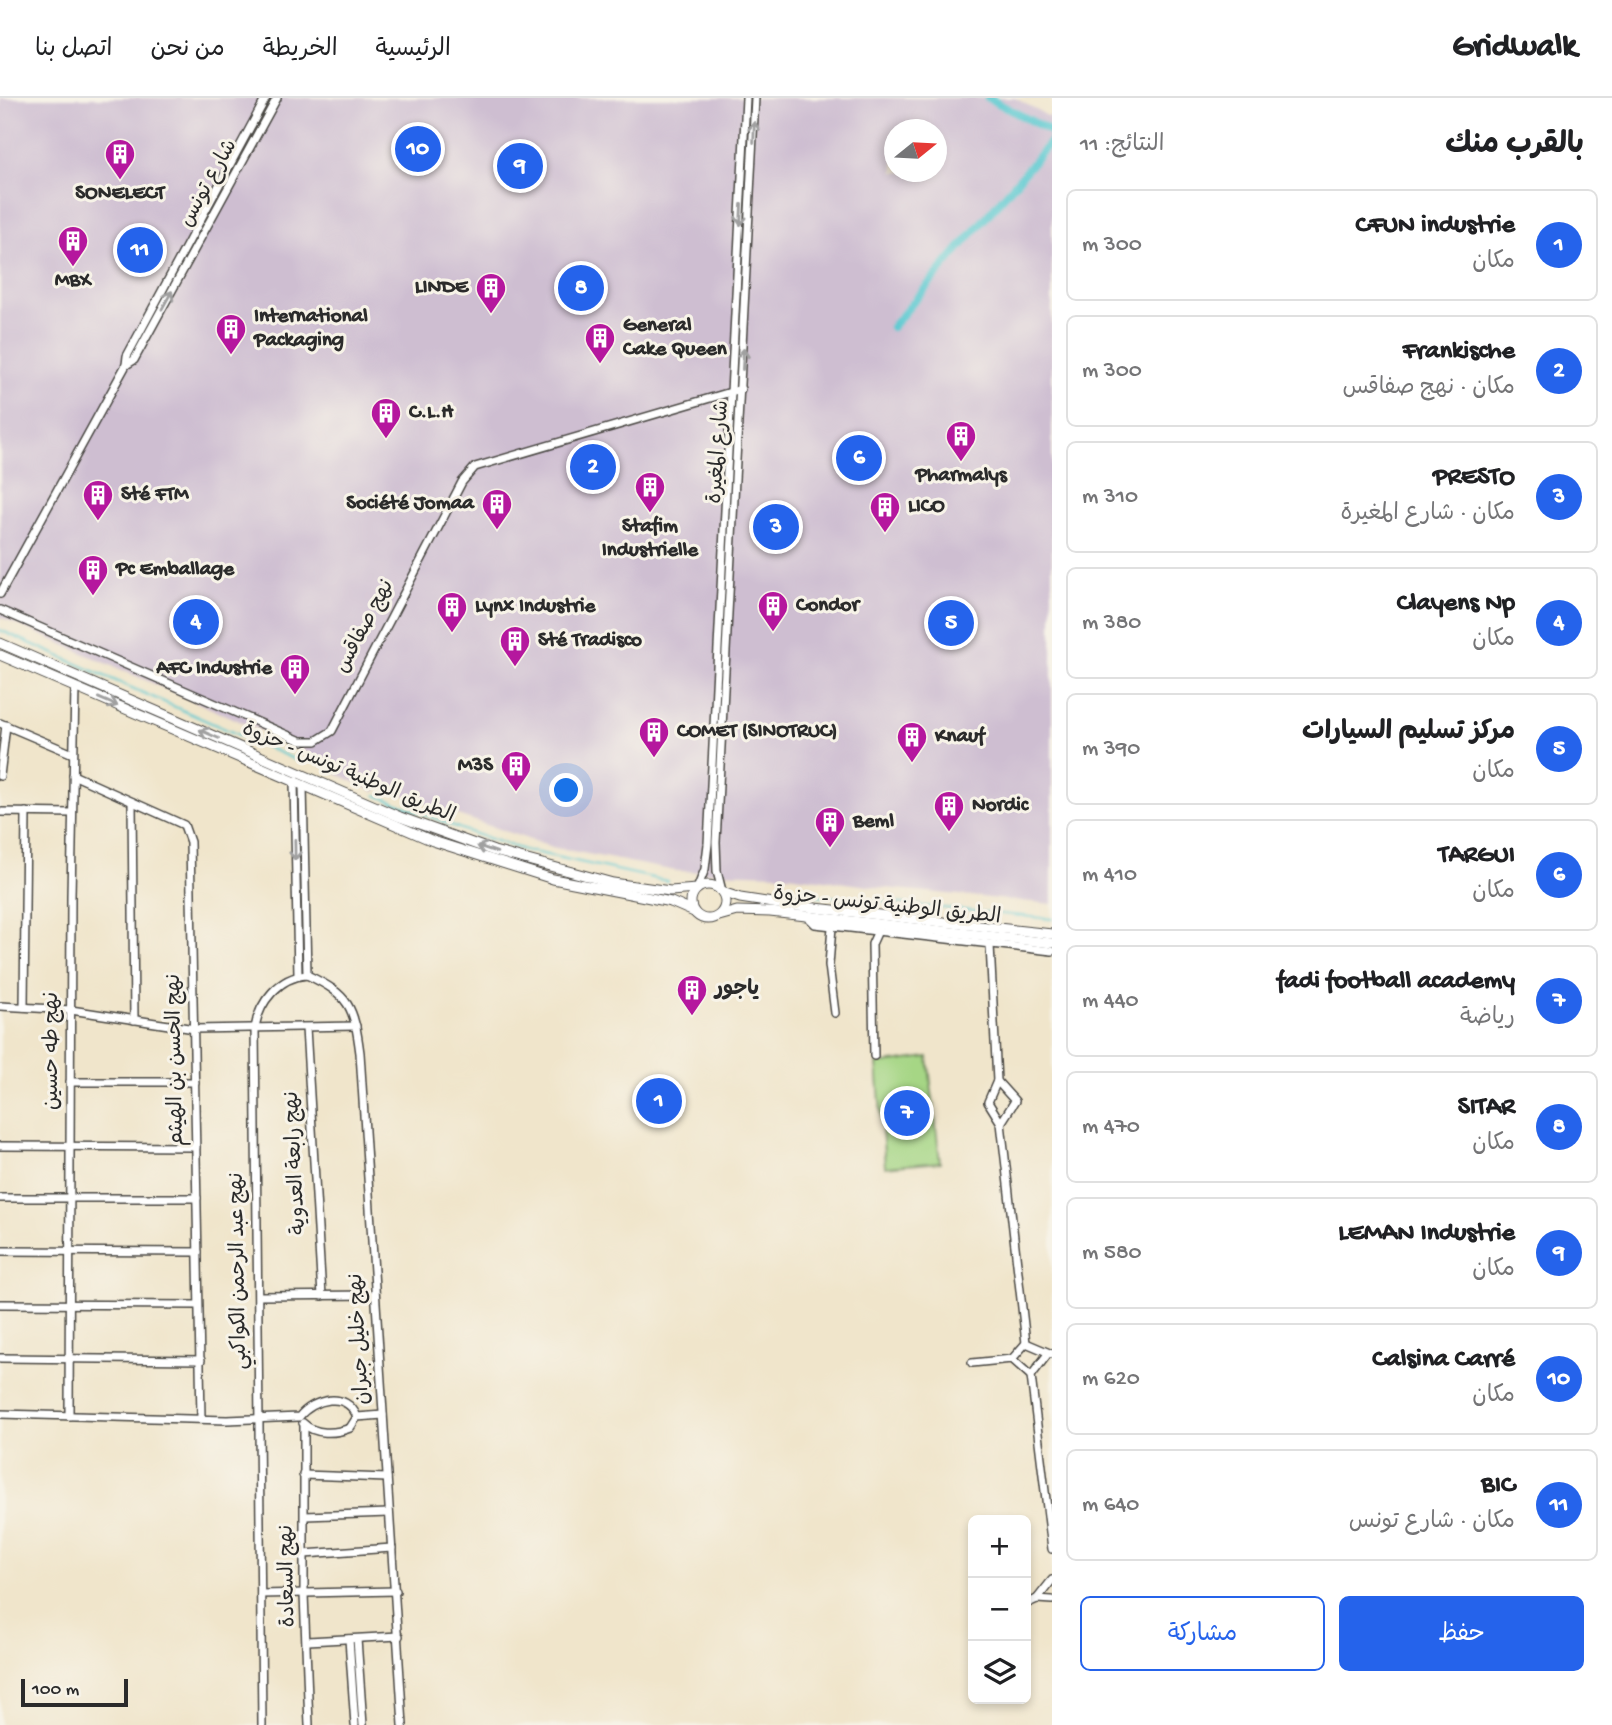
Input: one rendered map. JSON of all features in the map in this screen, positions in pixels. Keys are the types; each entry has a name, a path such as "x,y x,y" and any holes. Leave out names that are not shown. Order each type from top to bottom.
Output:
{"main road":[{"name":"الطريق الوطنية تونس - حزوة","path":"0,643 392,813 494,852 613,883 670,891 697,889"},
{"name":"الطريق الوطنية تونس - حزوة","path":"0,655 433,841 492,862 553,879 667,901 694,912"},
{"path":"710,885 722,892 726,904 719,916 705,920 694,912 691,900 697,889 710,885"},
{"name":"الطريق الوطنية تونس - حزوة","path":"722,892 740,898 779,904 1052,934"},
{"name":"الطريق الوطنية تونس - حزوة","path":"719,916 756,911 1052,943"}],"street":[{"name":"شارع تونس","path":"131,358 266,98"},
{"name":"شارع تونس","path":"131,358 277,98"},
{"name":"شارع المغيرة","path":"697,889 705,869 708,844 746,98"},
{"name":"شارع المغيرة","path":"722,892 716,863 716,828 755,98"},
{"path":"0,594 131,358"},
{"name":"نهج صفاقس","path":"0,610 301,741 316,741 332,732 462,482 475,467 741,389"},
{"name":"نهج طه حسين","path":"69,1416 72,775 75,687"},
{"path":"0,776 3,724 73,754"},
{"name":"نهج الحسن بن الهيثم","path":"72,775 184,825 190,842 201,1418"},
{"path":"294,782 303,975"},
{"path":"303,786 303,975"},
{"path":"132,802 134,1020"},
{"path":"24,1007 26,811"},
{"path":"0,812 72,813"},
{"path":"807,916 815,924 832,927 1052,951"},
{"path":"832,927 829,965 835,1013"},
{"path":"874,1056 872,944 877,933"},
{"path":"972,1363 1012,1359 1026,1343 1001,1124 988,1102 997,1081 990,945"},
{"name":"نهج خليل جبران","path":"303,975 346,998 356,1026 403,1725"},
{"name":"نهج عبد الرحمن الكواكبي","path":"262,1725 255,1028 262,1002 303,975"},
{"path":"0,1006 71,1010 195,1029 356,1026"},
{"name":"نهج رابعة العدوية","path":"306,1028 323,1296"},
{"path":"997,1081 1016,1101 1001,1124"},
{"path":"70,1082 195,1082"},
{"path":"0,1146 196,1147"},
{"path":"0,1198 197,1198"},
{"path":"0,1251 198,1252"},
{"path":"259,1296 375,1295"},
{"path":"0,1304 198,1305"},
{"path":"1026,1343 1049,1355 1031,1376"},
{"path":"0,1357 201,1360"},
{"path":"1012,1359 1031,1376 1052,1549"},
{"path":"0,1414 258,1418 299,1416 312,1404 330,1399 349,1405 357,1417"},
{"path":"357,1417 383,1415"},
{"path":"299,1416 304,1426 318,1432 350,1428 357,1417"},
{"name":"نهج السعادة","path":"304,1426 304,1594 308,1641 309,1725"},
{"path":"303,1475 387,1478"},
{"path":"305,1516 389,1513"},
{"path":"304,1554 392,1548"},
{"path":"1031,1602 1037,1599 1052,1580"},
{"path":"261,1594 396,1591"},
{"path":"1037,1599 1052,1600"},
{"path":"308,1641 399,1636"},
{"path":"353,1639 355,1725"},
{"path":"353,1639 363,1725"}],"shaded area":[{"path":"0,98 1015,98 1049,117 1052,114 1052,904 876,887 780,874 676,871 551,847 417,801 380,783 375,792 323,767 299,747 0,617"}],"green space":[{"path":"928,1057 940,1162 885,1167 877,1064"}],"waterway":[{"path":"988,98 1052,132"},
{"path":"892,327 1052,140"},
{"path":"0,630 298,761"},
{"path":"376,795 466,831 524,850 667,881"},
{"path":"736,887 1052,919"}],"place":[{"name":"Calsina Carré","path":"418,149"},
{"name":"LEMAN Industrie","path":"520,166"},
{"name":"SONELECT","path":"120,181"},
{"name":"BIC","path":"140,250"},
{"name":"MBX","path":"73,268"},
{"name":"SITAR","path":"581,288"},
{"name":"LINDE","path":"491,315"},
{"name":"International Packaging","path":"231,356"},
{"name":"General Cake Queen","path":"600,365"},
{"name":"C.L.H","path":"386,440"},
{"name":"TARGUI","path":"859,458"},
{"name":"Pharmalys","path":"961,463"},
{"name":"Frankische","path":"593,467"},
{"name":"Stafim Industrielle","path":"650,514"},
{"name":"Sté FTM","path":"98,522"},
{"name":"PRESTO","path":"776,527"},
{"name":"Société Jomaa","path":"497,531"},
{"name":"LICO","path":"885,534"},
{"name":"Pc Emballage","path":"93,597"},
{"name":"Clayens Np","path":"196,622"},
{"name":"مركز تسليم السيارات","path":"951,623"},
{"name":"Condor","path":"773,633"},
{"name":"Lynx Industrie","path":"452,634"},
{"name":"Sté Tradisco","path":"515,668"},
{"name":"AFC Industrie","path":"295,696"},
{"name":"COMET (SINOTRUC)","path":"654,759"},
{"name":"Knauf","path":"912,764"},
{"name":"M3S","path":"516,793"},
{"name":"Nordic","path":"949,833"},
{"name":"Beml","path":"830,849"},
{"name":"ياجور","path":"692,1017"},
{"name":"CFUN industrie","path":"659,1101"},
{"name":"fadi football academy","path":"907,1113"}]}
